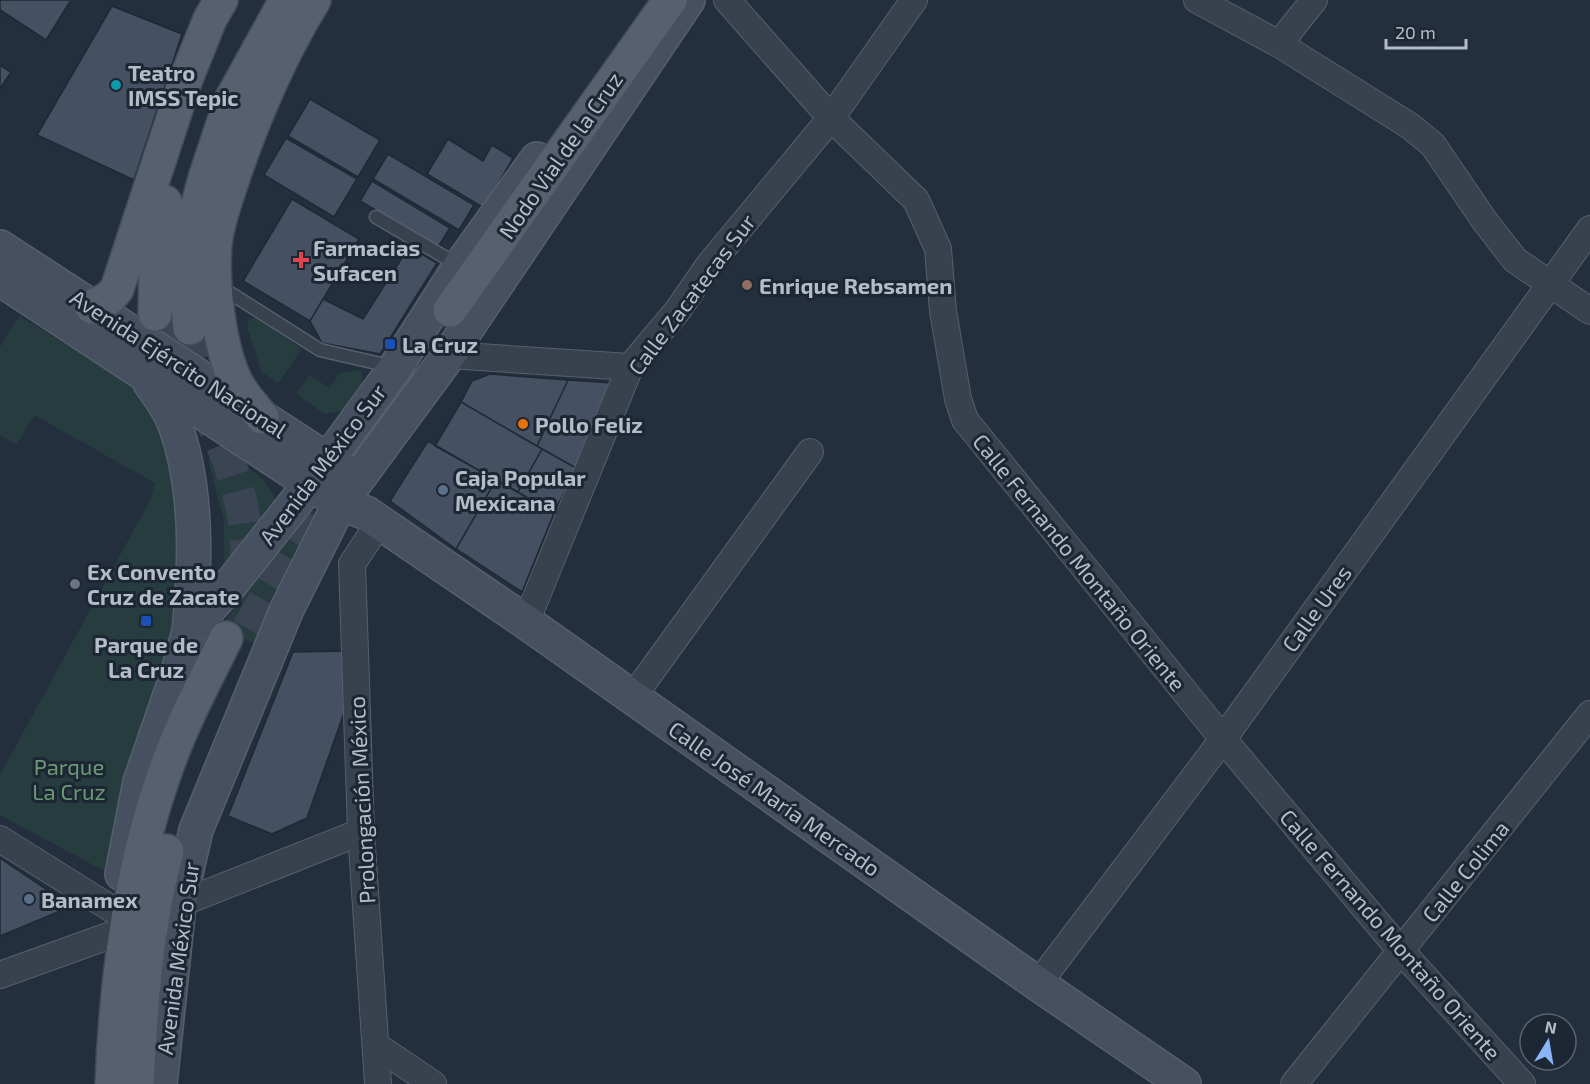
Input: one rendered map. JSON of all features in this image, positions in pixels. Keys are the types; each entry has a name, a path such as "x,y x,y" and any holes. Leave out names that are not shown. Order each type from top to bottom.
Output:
{"main road":[{"path":"92,307 109,298 117,289 186,79 210,19 221,0"},
{"path":"155,314 156,259 164,204 200,77 236,0"},
{"path":"190,328 185,273 190,233 231,100 258,47 286,0"},
{"path":"262,417 236,383 227,359 216,284 215,243 227,195 254,116 281,58 314,0"},
{"name":"Avenida México Sur","path":"97,1084 101,1016 113,923 140,782 177,675 189,631 230,585 319,471 395,368 460,267 652,0"},
{"name":"Nodo Vial de la Cruz","path":"450,310 670,0"},
{"name":"Avenida México Sur","path":"160,1084 179,904 196,830 287,609 361,505 449,355 688,0"},
{"name":"Avenida Ejército Nacional","path":"0,248 262,417 319,471 361,505"},
{"name":"Avenida Ejército Nacional","path":"0,279 144,374 319,471"},
{"path":"144,374 174,423 190,488 193,598 189,631"},
{"name":"Calle José María Mercado","path":"361,505 1038,984 1184,1084"},
{"path":"112,1084 115,1018 131,897 163,776 190,710 235,639 192,759 156,892 141,1022 137,1084"}],"street":[{"name":"Calle Fernando Montaño Oriente","path":"727,0 831,118 916,200 938,249 943,311 958,399 965,420 1223,739 1401,951 1522,1084"},
{"name":"Calle Zacatecas Sur","path":"526,622 630,367 678,310 709,265 831,118 914,0"},
{"path":"1197,0 1279,44 1359,93 1433,145 1484,220 1515,260 1550,281 1590,311"},
{"path":"1279,44 1314,0"},
{"name":"Calle Ures","path":"1038,984 1223,739 1550,281 1590,229"},
{"path":"449,355 630,367"},
{"path":"632,698 810,452"},
{"name":"Prolongación México","path":"361,505 352,564 361,832 378,1084"},
{"name":"Calle Colima","path":"1294,1084 1590,714"},
{"path":"179,904 361,832"},
{"path":"0,838 113,923 0,975"},
{"path":"377,1046 433,1084"}],"lane":[{"path":"376,217 460,267"},
{"path":"216,284 320,350 395,368"}],"green space":[{"name":"Parque La Cruz","path":"19,316 174,409 202,515 172,675 108,873 0,815 0,775 149,502 155,483 34,415 16,445 0,435 0,347"},
{"path":"250,318 259,319 302,349 278,383 261,371 247,327"},
{"path":"361,370 363,386 346,410 325,414 296,394 310,375 329,388 340,373"},
{"path":"218,453 260,477 272,492 277,503 228,568 224,560 224,521 208,460 211,454"},
{"path":"311,510 317,512 261,649 238,638 212,641 253,580"}],"building":[{"path":"0,0 71,0 46,40 0,10"},
{"name":"Teatro IMSS Tepic","path":"112,6 182,34 134,180 37,135"},
{"path":"0,65 11,72 0,89"},
{"path":"310,99 380,140 358,177 288,136"},
{"path":"286,138 357,179 334,217 264,175"},
{"path":"448,139 483,161 492,145 513,158 484,208 427,174"},
{"path":"388,154 474,205 459,230 373,179"},
{"path":"372,181 450,228 438,247 360,201"},
{"name":"Farmacias Sufacen","path":"292,199 359,239 310,321 243,281"},
{"path":"409,247 437,263 380,354 322,343 310,321 323,299 363,319"},
{"name":"Pollo Feliz","path":"490,374 568,380 537,446 461,402 472,381"},
{"path":"568,380 612,383 576,468 537,446"},
{"path":"461,402 542,449 518,492 435,446"},
{"name":"Caja Popular Mexicana","path":"428,441 496,480 456,549 390,501"},
{"path":"542,449 576,468 554,513 518,492"},
{"path":"496,480 554,513 522,592 456,549"},
{"path":"346,651 345,710 307,818 272,834 228,816 293,652"},
{"name":"Banamex","path":"0,858 56,896 60,901 58,912 0,936"}],"tunnel":[{"path":"155,314 206,409 234,476 243,511 247,546 245,582"},
{"path":"190,328 223,397"},
{"path":"248,629 303,533 401,383"}],"place":[{"name":"Teatro IMSS Tepic","path":"116,85"},
{"name":"Farmacias Sufacen","path":"301,260"},
{"name":"Enrique Rebsamen","path":"747,285"},
{"name":"La Cruz","path":"390,344"},
{"name":"Pollo Feliz","path":"523,424"},
{"name":"Caja Popular Mexicana","path":"443,490"},
{"name":"Ex Convento Cruz de Zacate","path":"75,584"},
{"name":"Parque de La Cruz","path":"146,621"},
{"name":"Banamex","path":"29,899"}]}
